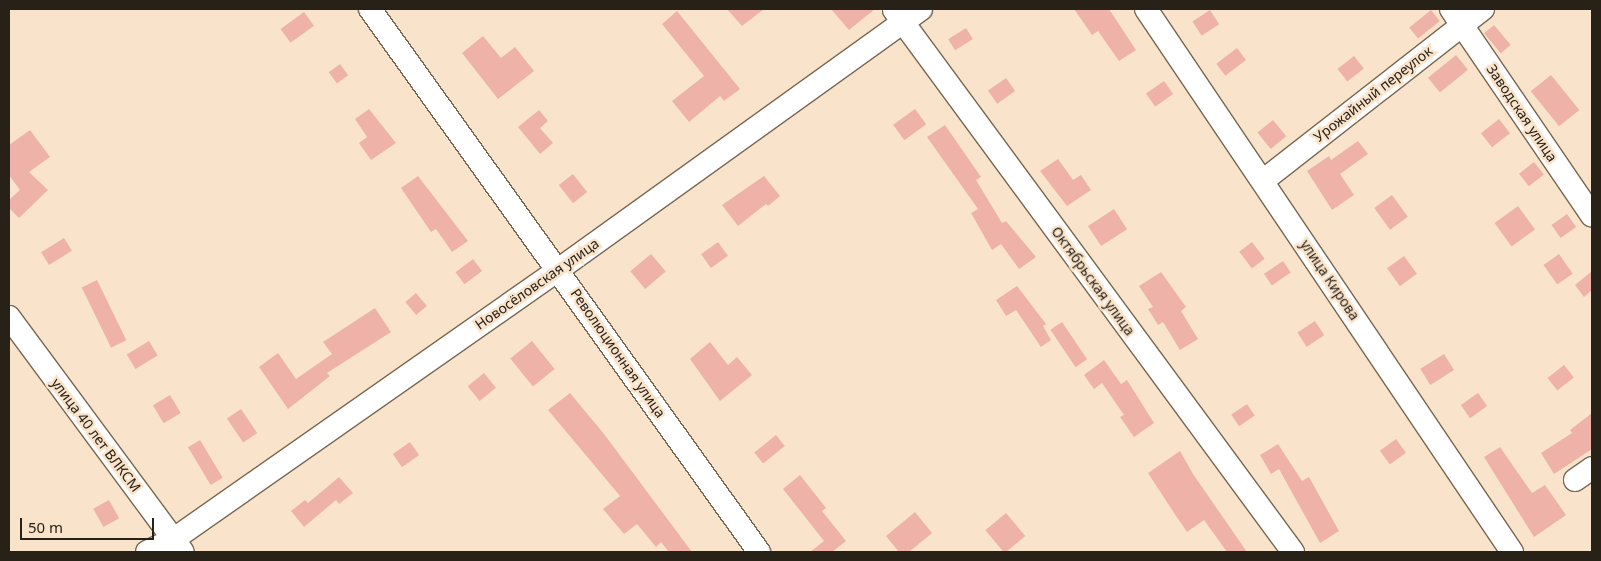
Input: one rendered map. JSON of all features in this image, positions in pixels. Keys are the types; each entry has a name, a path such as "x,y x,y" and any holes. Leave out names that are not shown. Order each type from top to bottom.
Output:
{"street":[{"name":"Революционная улица","path":"370,9 759,552"},
{"name":"улица Кирова","path":"1146,9 1264,180 1512,552"},
{"name":"Урожайный переулок","path":"1264,180 1456,17 1482,9"},
{"name":"Новосёловская улица","path":"147,552 178,545 558,270 906,13"},
{"name":"Октябрьская улица","path":"906,13 1293,552"},
{"name":"Заводская улица","path":"1456,17 1592,216"},
{"name":"улица 40 лет ВЛКСМ","path":"9,318 178,545"}],"building":[{"path":"727,9 764,9 742,26"},
{"path":"831,9 875,9 849,30"},
{"path":"1074,9 1109,9 1136,50 1119,61 1098,31 1092,35"},
{"path":"1210,10 1219,24 1202,36 1192,21"},
{"path":"1431,10 1440,21 1418,39 1409,28"},
{"path":"677,11 740,89 724,101 720,96 689,122 672,101 704,76 662,24"},
{"path":"304,12 314,26 291,43 281,29"},
{"path":"1494,25 1511,45 1501,53 1484,33"},
{"path":"966,28 973,39 955,50 948,39"},
{"path":"483,36 501,58 515,47 534,71 498,99 462,53"},
{"path":"1237,48 1246,60 1225,76 1216,64"},
{"path":"1456,55 1468,70 1440,92 1428,78"},
{"path":"1354,56 1364,69 1347,82 1337,69"},
{"path":"340,64 348,75 337,84 329,72"},
{"path":"1551,75 1579,110 1559,126 1531,91"},
{"path":"1006,78 1015,91 997,104 988,91"},
{"path":"1164,81 1173,94 1155,107 1146,94"},
{"path":"369,109 396,143 371,160 359,143 367,137 355,119"},
{"path":"915,109 926,124 904,140 893,125"},
{"path":"539,110 548,121 540,128 553,143 540,154 518,127"},
{"path":"1499,119 1510,133 1492,147 1481,133"},
{"path":"1273,120 1286,136 1271,149 1257,133"},
{"path":"945,125 981,177 976,180 1002,223 1006,221 1036,257 1019,269 1001,244 992,250 971,213 978,209 927,137"},
{"path":"30,130 50,157 29,172 48,190 19,218 9,208 9,200 20,190 9,175 9,145"},
{"path":"1358,141 1368,154 1340,174 1354,195 1332,210 1307,171 1329,156 1331,160"},
{"path":"1058,159 1073,180 1081,175 1091,190 1067,206 1040,171"},
{"path":"1534,162 1544,175 1529,186 1519,174"},
{"path":"573,174 587,192 573,203 559,185"},
{"path":"418,176 468,241 452,252 436,229 431,232 401,188"},
{"path":"764,176 780,196 768,206 766,204 738,226 722,205"},
{"path":"1392,195 1408,217 1390,230 1374,208"},
{"path":"1518,206 1535,229 1512,247 1495,223"},
{"path":"1114,209 1127,229 1101,246 1088,226"},
{"path":"1567,214 1576,227 1561,238 1551,225"},
{"path":"64,238 72,251 49,265 41,252"},
{"path":"718,242 728,256 711,268 701,254"},
{"path":"1252,242 1265,259 1252,268 1239,252"},
{"path":"651,254 666,272 645,289 630,271"},
{"path":"1559,254 1573,274 1557,285 1543,265"},
{"path":"1404,256 1417,274 1400,286 1387,268"},
{"path":"473,259 482,271 464,284 455,272"},
{"path":"1283,261 1291,273 1272,285 1264,274"},
{"path":"1592,271 1592,290 1584,297 1575,285"},
{"path":"1161,272 1186,307 1181,311 1198,339 1180,350 1163,322 1158,325 1148,309 1153,307 1139,286"},
{"path":"97,280 126,340 111,348 82,287"},
{"path":"1017,286 1046,324 1043,326 1051,340 1041,347 1016,310 1006,316 996,300"},
{"path":"416,293 427,306 416,315 405,302"},
{"path":"375,308 391,332 327,373 330,376 288,409 259,367 278,353 296,379 332,354 323,342"},
{"path":"1315,321 1324,335 1307,347 1297,332"},
{"path":"1062,322 1087,359 1076,367 1050,330"},
{"path":"149,341 158,356 135,369 127,354"},
{"path":"532,341 555,369 533,387 510,359"},
{"path":"710,342 728,365 737,357 752,375 720,401 690,359"},
{"path":"1444,354 1454,370 1430,385 1420,369"},
{"path":"1104,360 1121,384 1127,380 1154,423 1134,437 1120,417 1124,415 1102,383 1094,389 1084,375"},
{"path":"1564,365 1574,378 1557,391 1547,378"},
{"path":"484,373 496,388 480,401 468,386"},
{"path":"570,393 604,434 692,552 669,552 661,542 656,547 637,524 624,534 603,509 620,496 548,410"},
{"path":"1478,393 1487,406 1470,418 1461,405"},
{"path":"170,395 181,413 164,423 153,405"},
{"path":"1247,404 1255,416 1239,426 1231,415"},
{"path":"241,409 257,433 243,443 227,419"},
{"path":"1592,413 1592,449 1554,474 1541,453 1572,433 1570,430"},
{"path":"776,435 785,446 763,464 754,453"},
{"path":"1396,439 1406,453 1390,465 1380,451"},
{"path":"200,440 223,478 211,485 188,447"},
{"path":"410,442 419,455 402,467 393,454"},
{"path":"1278,444 1302,481 1309,477 1339,531 1320,543 1279,469 1271,474 1260,455"},
{"path":"1500,447 1532,493 1545,485 1566,515 1534,537 1484,457"},
{"path":"1180,451 1193,474 1247,552 1227,552 1204,520 1187,532 1176,516 1148,473"},
{"path":"800,475 826,508 822,511 846,541 832,552 810,552 824,541 783,489"},
{"path":"339,477 353,493 339,504 336,500 304,527 291,511 305,500 308,503"},
{"path":"109,500 119,518 103,527 93,509"},
{"path":"915,512 932,533 909,552 899,552 886,536"},
{"path":"1006,513 1025,536 1006,552 1003,552 985,530"}]}
